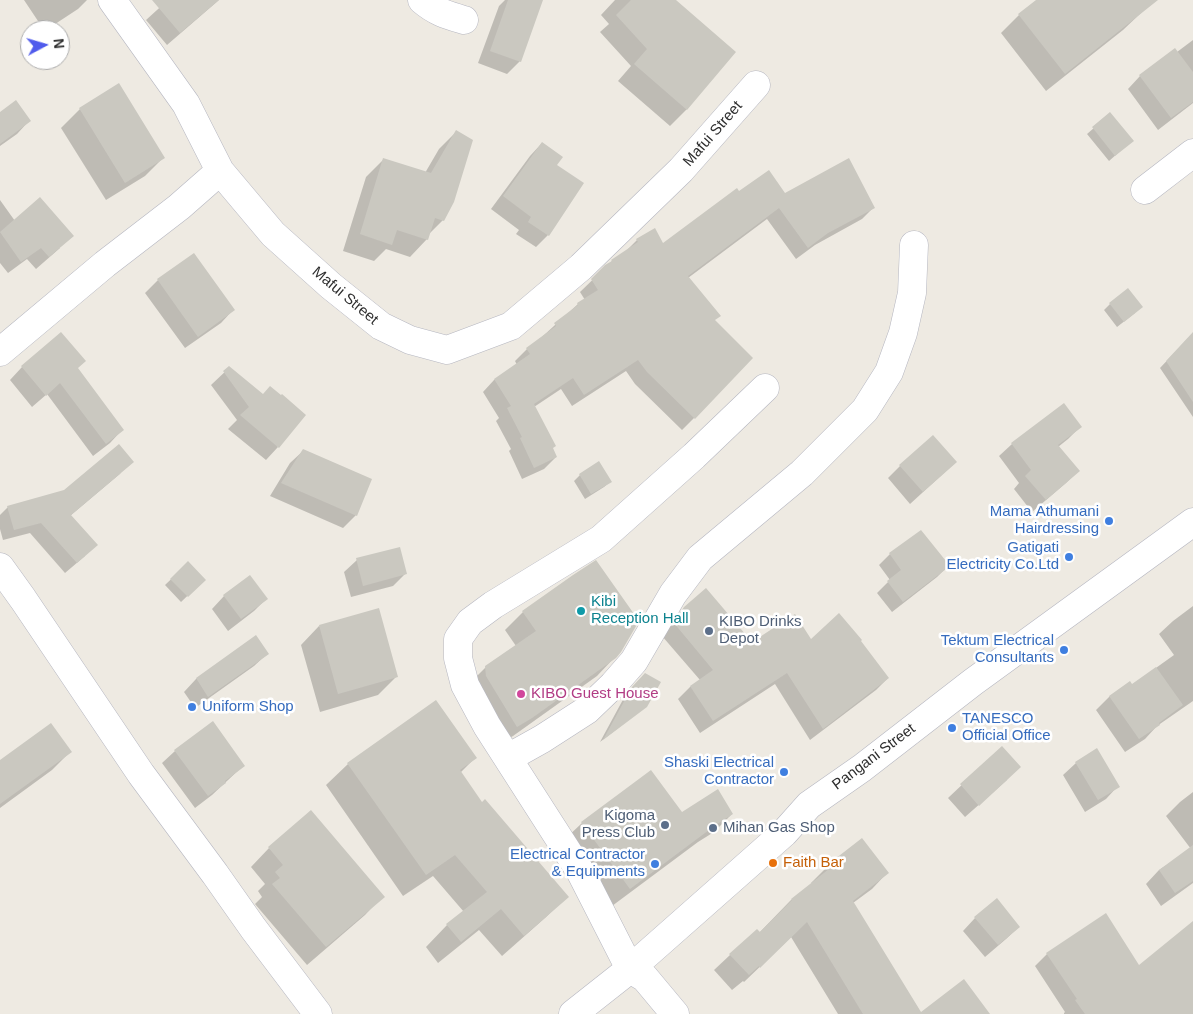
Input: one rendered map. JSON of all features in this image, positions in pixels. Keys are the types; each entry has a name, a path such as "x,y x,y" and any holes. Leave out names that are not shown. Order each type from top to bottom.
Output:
{"street":[{"name":"Mafui Street","path":"112,0 186,104 220,171 273,234 331,286 381,326 410,340 447,350 511,326 581,267 681,170 756,85"},
{"path":"422,0 445,15 464,20"},
{"path":"1145,190 1193,153"},
{"path":"0,352 105,264 179,207 220,171"},
{"path":"508,758 587,710 613,685 634,661 673,594 700,558 802,473 865,410 889,372 902,333 912,293 914,245"},
{"path":"675,1014 645,978 630,969 580,871 487,726 465,685 458,658 458,639 470,622 493,605 601,538 694,456 765,388"},
{"name":"Pangani Street","path":"573,1014 630,969 784,832 808,806 1193,522"},
{"path":"0,567 8,593 318,1014"}],"building":[{"path":"152,0 219,0 180,33"},
{"path":"508,0 543,0 521,62 490,51"},
{"path":"631,0 676,0 736,52 687,110 634,64 647,49 616,15"},
{"path":"1036,0 1158,0 1065,74 1018,14"},
{"path":"1175,48 1193,72 1193,102 1171,118 1139,75"},
{"path":"119,83 165,158 125,183 79,108"},
{"path":"16,100 31,121 0,144 0,112"},
{"path":"1110,112 1134,141 1115,156 1092,127"},
{"path":"456,130 473,140 454,202 444,221 435,218 428,240 397,230 392,245 360,234 383,158 431,173"},
{"path":"542,142 563,157 557,165 584,183 549,236 528,222 531,217 503,196"},
{"path":"849,158 875,208 828,233 808,248 779,208 688,276 721,316 715,320 753,358 695,419 647,372 638,360 584,395 573,378 534,404 556,446 553,448 557,457 534,468 520,438 522,437 507,408 511,406 494,379 530,354 526,348 556,326 554,323 578,305 577,303 598,290 591,279 605,265 638,242 636,239 655,228 663,243 737,188 739,191 769,170 785,193"},
{"path":"40,197 74,236 49,257 41,248 21,262 0,232"},
{"path":"194,253 235,310 198,337 157,279"},
{"path":"1128,288 1143,307 1124,322 1109,303"},
{"path":"61,332 86,361 78,368 124,430 106,444 60,383 46,396 21,366"},
{"path":"1193,332 1193,402 1166,361"},
{"path":"229,366 263,394 270,386 306,415 279,448 240,415 249,407 223,371"},
{"path":"1064,403 1082,427 1058,445 1080,471 1046,500 1025,476 1031,470 1011,443"},
{"path":"933,435 957,462 923,492 899,465"},
{"path":"119,444 134,462 71,515 98,545 77,563 41,523 14,530 7,506 64,490"},
{"path":"303,449 372,479 357,516 281,483"},
{"path":"599,461 612,482 591,494 579,474"},
{"path":"921,530 950,566 903,602 887,581 901,570 889,553"},
{"path":"400,547 407,574 363,586 356,558"},
{"path":"596,560 639,621 616,658 517,727 486,676 485,666 536,631 522,611"},
{"path":"188,561 206,580 188,597 170,579"},
{"path":"250,575 268,599 241,619 223,595"},
{"path":"706,588 752,642 795,614 811,639 839,613 862,640 889,678 823,729 787,673 713,721 690,686 713,670 674,623 684,607"},
{"path":"379,608 398,677 338,694 319,625"},
{"path":"256,635 269,654 208,697 196,678"},
{"path":"1156,667 1183,705 1159,723 1160,725 1139,739 1109,696 1130,681 1132,684"},
{"path":"645,673 661,682 647,707 603,740 632,687"},
{"path":"436,700 477,758 460,770 482,802 485,799 569,897 524,936 501,909 461,942 446,924 487,892 455,855 426,875 347,763"},
{"path":"213,721 245,766 208,796 174,750"},
{"path":"51,723 72,752 0,804 0,760"},
{"path":"1002,746 1021,767 979,806 960,784"},
{"path":"1097,748 1120,787 1098,800 1075,762"},
{"path":"651,770 682,812 718,789 733,814 630,889 581,822"},
{"path":"311,810 385,897 326,947 272,884 280,878 275,872 283,865 268,847"},
{"path":"862,838 889,873 853,901 921,1012 964,979 990,1014 863,1014 807,922 760,968 759,966 749,975 729,954 757,929 760,932 791,899 829,869 826,866"},
{"path":"1193,845 1193,881 1175,893 1159,870"},
{"path":"997,898 1020,927 998,945 974,917"},
{"path":"1106,913 1139,965 1193,921 1193,1014 1085,1014 1046,953"}],"place":[{"name":"Mama Athumani Hairdressing","path":"1109,521"},
{"name":"Gatigati Electricity Co.Ltd","path":"1069,557"},
{"name":"Kibi Reception Hall","path":"581,611"},
{"name":"KIBO Drinks Depot","path":"709,631"},
{"name":"Tektum Electrical Consultants","path":"1064,650"},
{"name":"KIBO Guest House","path":"521,694"},
{"name":"Uniform Shop","path":"192,707"},
{"name":"TANESCO Official Office","path":"952,728"},
{"name":"Shaski Electrical Contractor","path":"784,772"},
{"name":"Kigoma Press Club","path":"665,825"},
{"name":"Mihan Gas Shop","path":"713,828"},
{"name":"Faith Bar","path":"773,863"},
{"name":"Electrical Contractor & Equipments","path":"655,864"}]}
